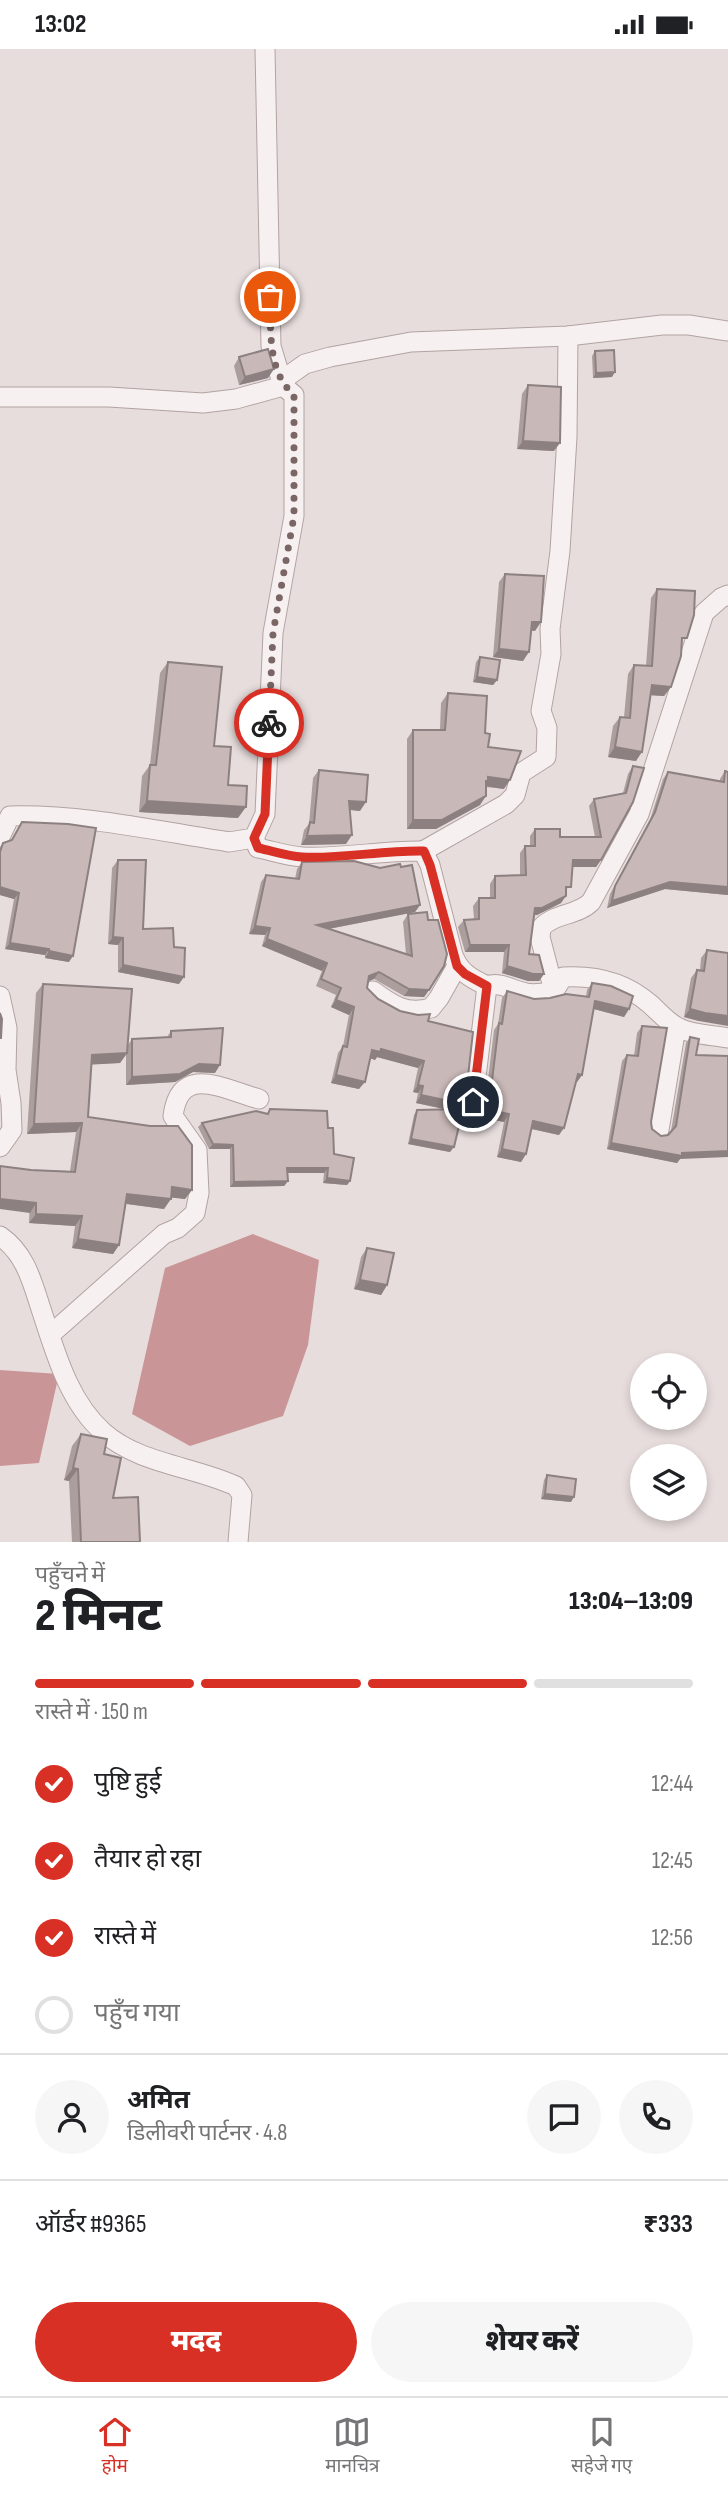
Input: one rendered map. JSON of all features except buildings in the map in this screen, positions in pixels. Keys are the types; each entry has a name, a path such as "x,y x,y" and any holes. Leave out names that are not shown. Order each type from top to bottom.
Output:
{"street":[{"path":"265,49 271,346 283,386 294,395 294,516 273,633 265,814 254,838 258,848 298,857 333,857 393,850 424,851 506,804 515,795 521,773 546,757 547,728 541,711 551,654 550,629 560,551 568,337"},
{"path":"0,397 109,397 203,403 236,399 283,386 288,376 305,364 411,342 568,337 662,325 689,325 728,331"},
{"path":"554,991 540,937 541,928 546,922 585,908 591,902 639,814 704,613 728,595"},
{"path":"0,837 10,816 30,816 63,818 229,842 254,838"},
{"path":"424,851 457,966 465,974 487,986 506,986 537,995 554,991 563,977 579,976 616,983 647,1001 676,1027 687,1032 728,1038"},
{"path":"373,991 396,1007 408,1011 431,1008 457,966"},
{"path":"473,1102 487,986"},
{"path":"0,996 7,1028 6,1070 12,1131 0,1147"},
{"path":"659,1130 676,1027"},
{"path":"50,1335 164,1234 178,1228 195,1213 198,1193 197,1150 173,1116 175,1100 182,1090 192,1084 207,1084 259,1099"},
{"path":"0,1236 12,1244 27,1267 61,1368 80,1404 102,1432 131,1451 232,1484 239,1489 242,1495 238,1542"}],"shaded area":[{"path":"253,1234 319,1260 308,1345 283,1416 190,1446 132,1414 165,1268"},
{"path":"0,1370 59,1374 39,1463 0,1466"}],"way so far":[{"path":"269,723 273,633 294,516 294,395 283,386 271,346 270,297"}],"route":[{"path":"269,723 265,814 254,838 258,848 298,857 333,857 393,850 424,851 457,966 465,974 487,986 473,1102"}]}
